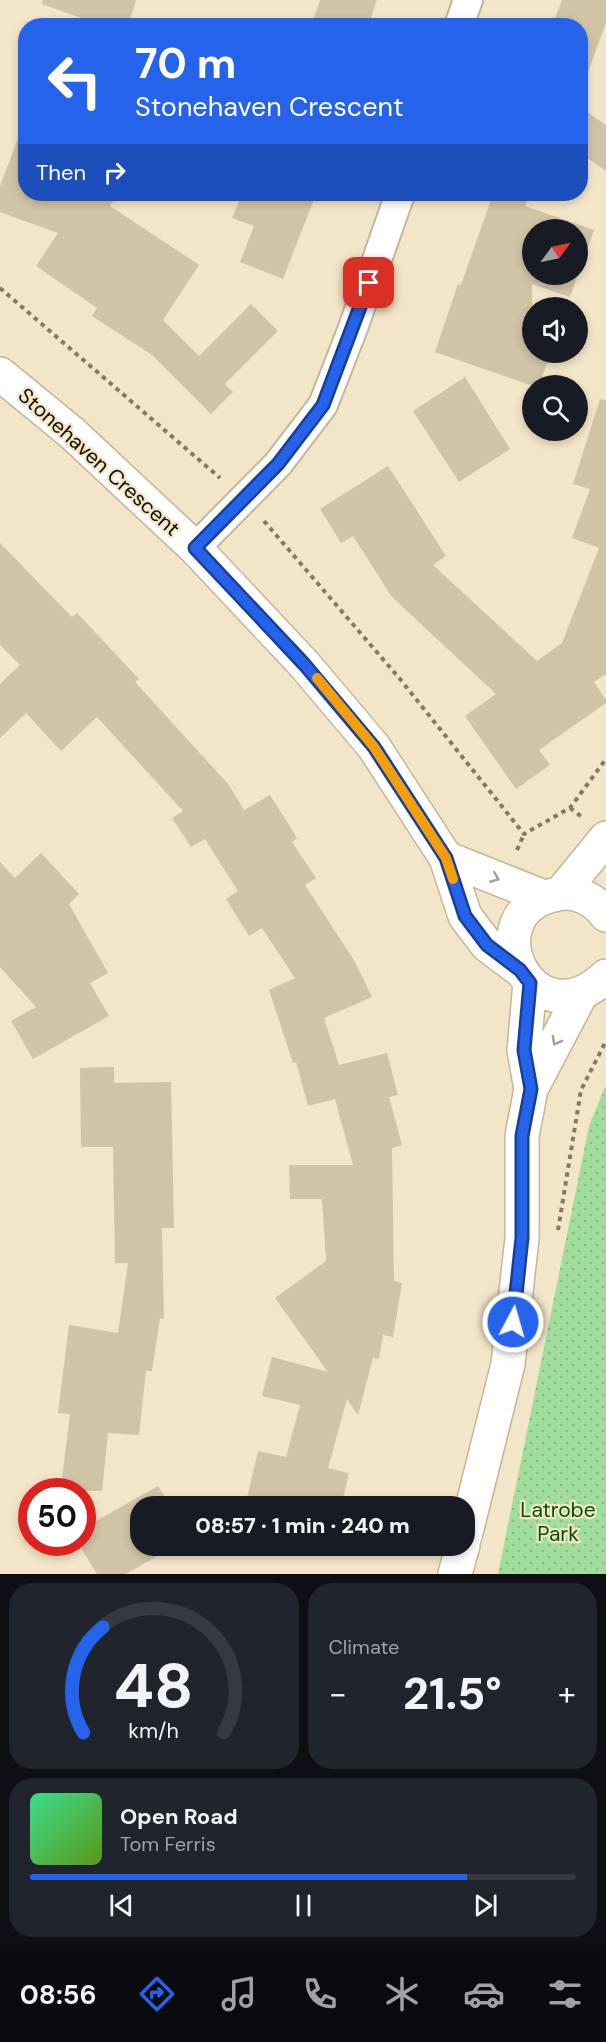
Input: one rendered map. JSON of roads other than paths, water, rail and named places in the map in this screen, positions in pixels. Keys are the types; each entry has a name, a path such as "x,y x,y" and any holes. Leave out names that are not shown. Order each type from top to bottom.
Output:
{"main road":[{"name":"Stonehaven Crescent","path":"0,374 72,433 195,548 304,664 374,747 446,858 465,916 487,945 545,993 563,996 593,985"},
{"path":"531,1089 524,1050 525,977 514,954 514,937 519,920 529,907 552,895 606,838"},
{"path":"446,858 552,895 576,894 590,900 606,915"},
{"path":"475,1496 508,1364 522,1238 522,1136 531,1089 593,985"},
{"path":"455,1574 460,1556"}],"street":[{"path":"462,18 468,0"},
{"path":"195,548 278,464 323,405 398,201"}],"park label":[{"name":"Latrobe Park","path":"558,1522"}]}
